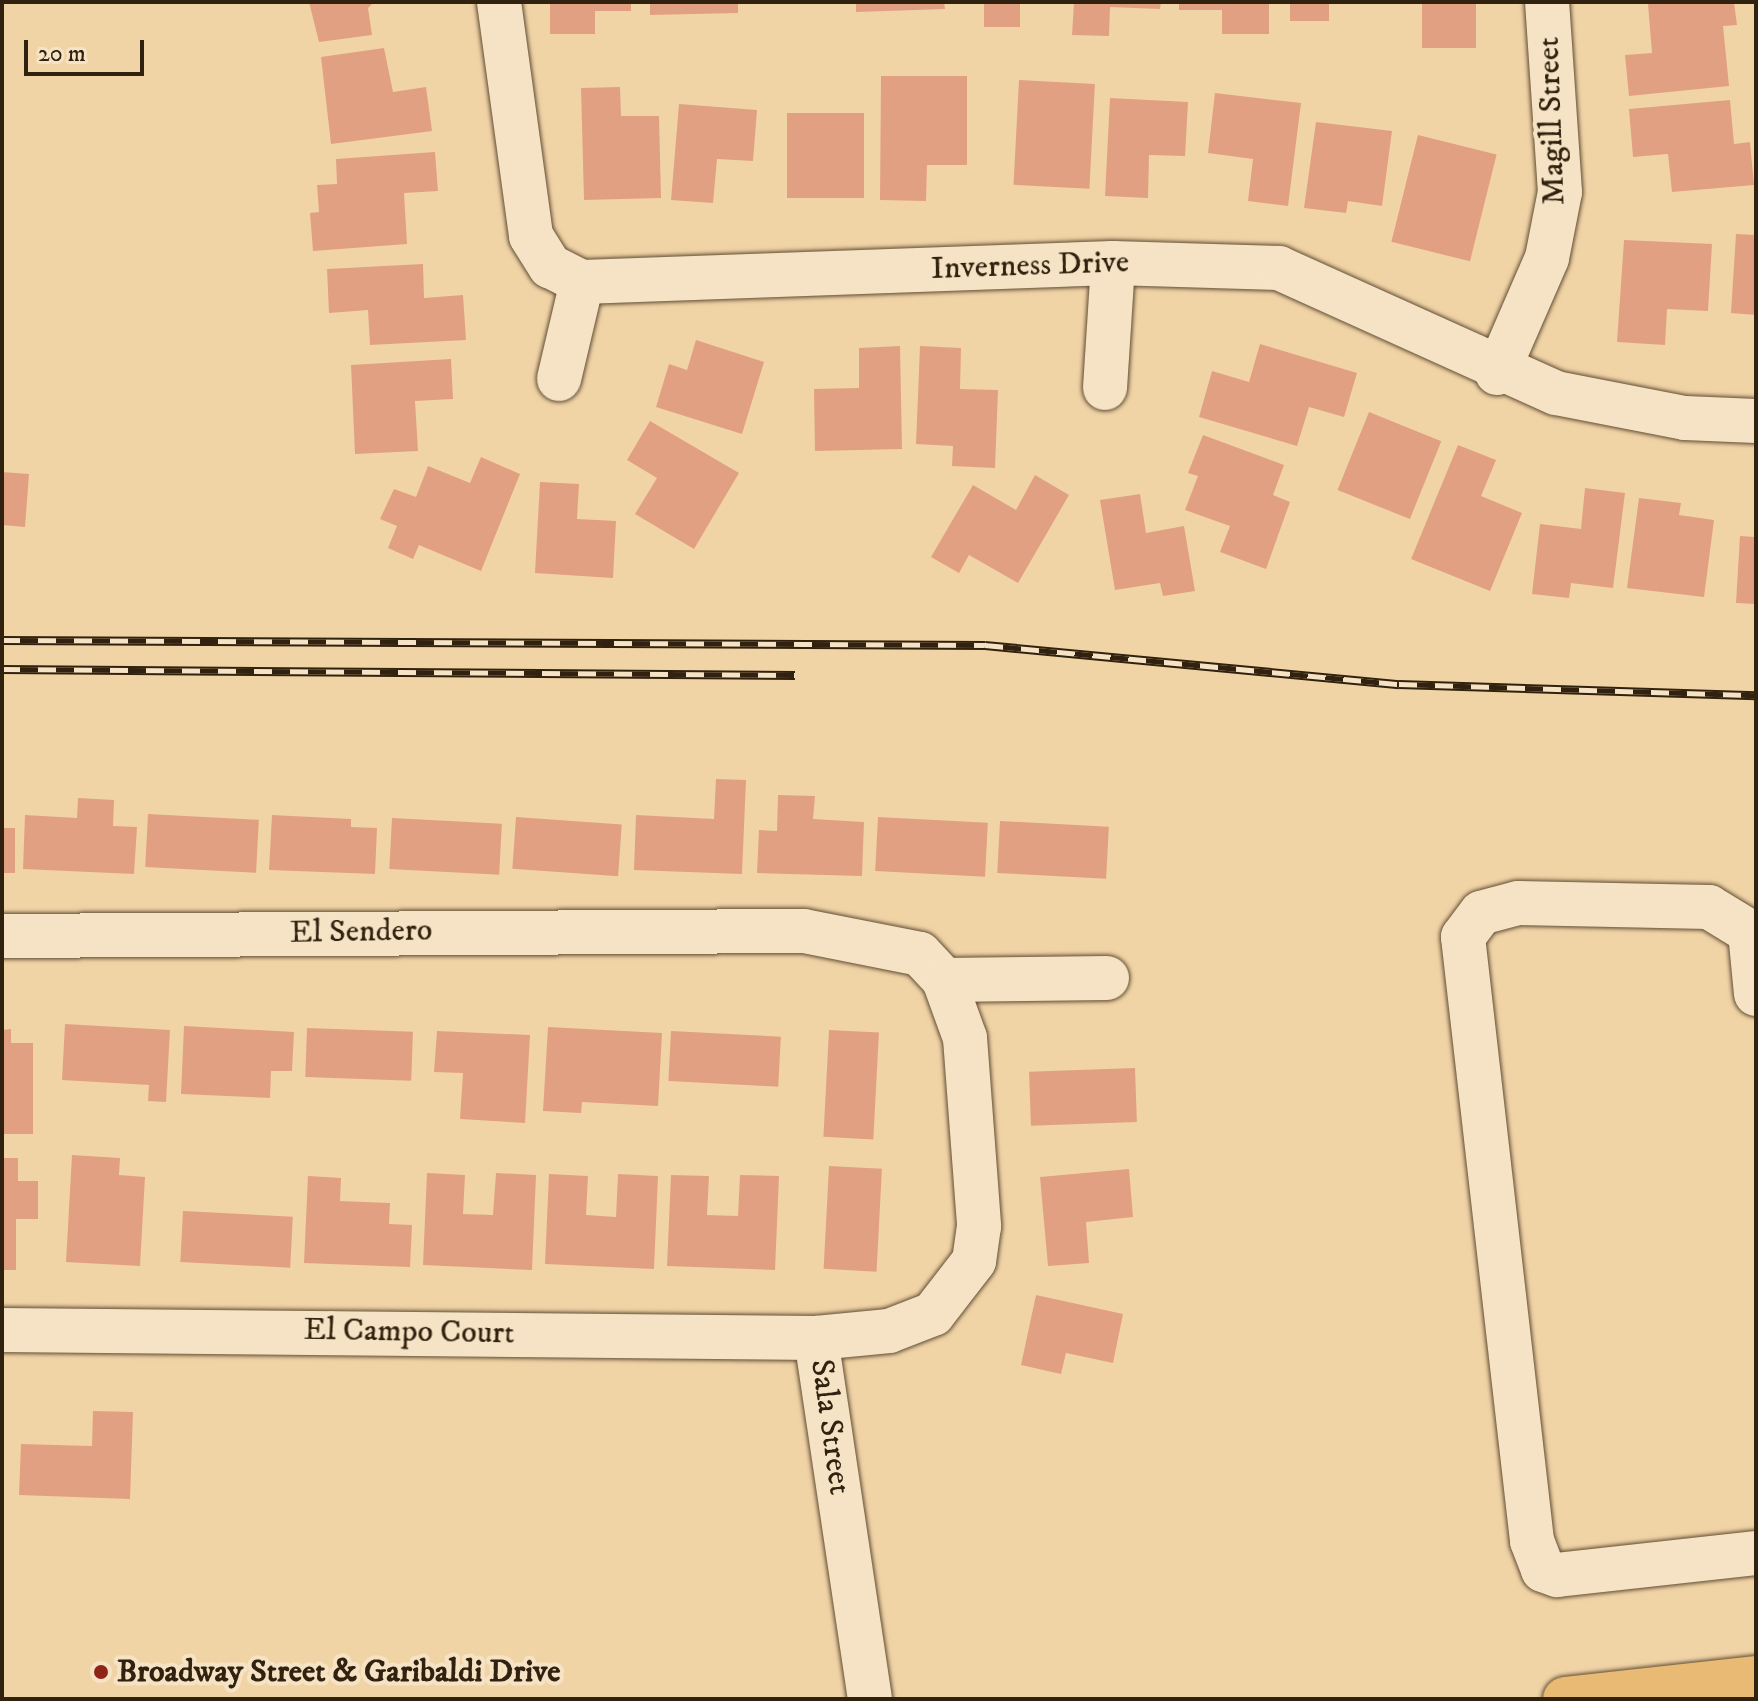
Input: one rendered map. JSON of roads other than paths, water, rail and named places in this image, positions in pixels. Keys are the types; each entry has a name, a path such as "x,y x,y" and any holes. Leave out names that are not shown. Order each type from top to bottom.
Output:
{"main road":[{"path":"1565,1699 1756,1678"}],"street":[{"path":"499,2 531,236 550,266 582,282 559,379"},
{"name":"Magill Street","path":"1497,373 1547,258 1560,192 1547,2"},
{"path":"1105,388 1113,263"},
{"name":"Inverness Drive","path":"582,282 1113,263 1279,268 1497,373 1603,406 1756,421"},
{"path":"1756,994 1750,932 1709,907 1518,903 1481,913 1463,937 1532,1541 1543,1570 1557,1575 1756,1553"},
{"name":"El Sendero","path":"2,936 720,931"},
{"name":"Sala Street","path":"720,931 804,931 920,954 944,980 965,1038 979,1226 974,1261 933,1314 889,1331 816,1338 870,1699"},
{"path":"944,980 1107,978"},
{"name":"El Campo Court","path":"2,1330 816,1338"}],"railway":[{"path":"2,640 985,645 1399,684 1756,695"},
{"path":"2,669 795,675"}],"place":[{"name":"Broadway Street & Garibaldi Drive","path":"101,1672"}]}
